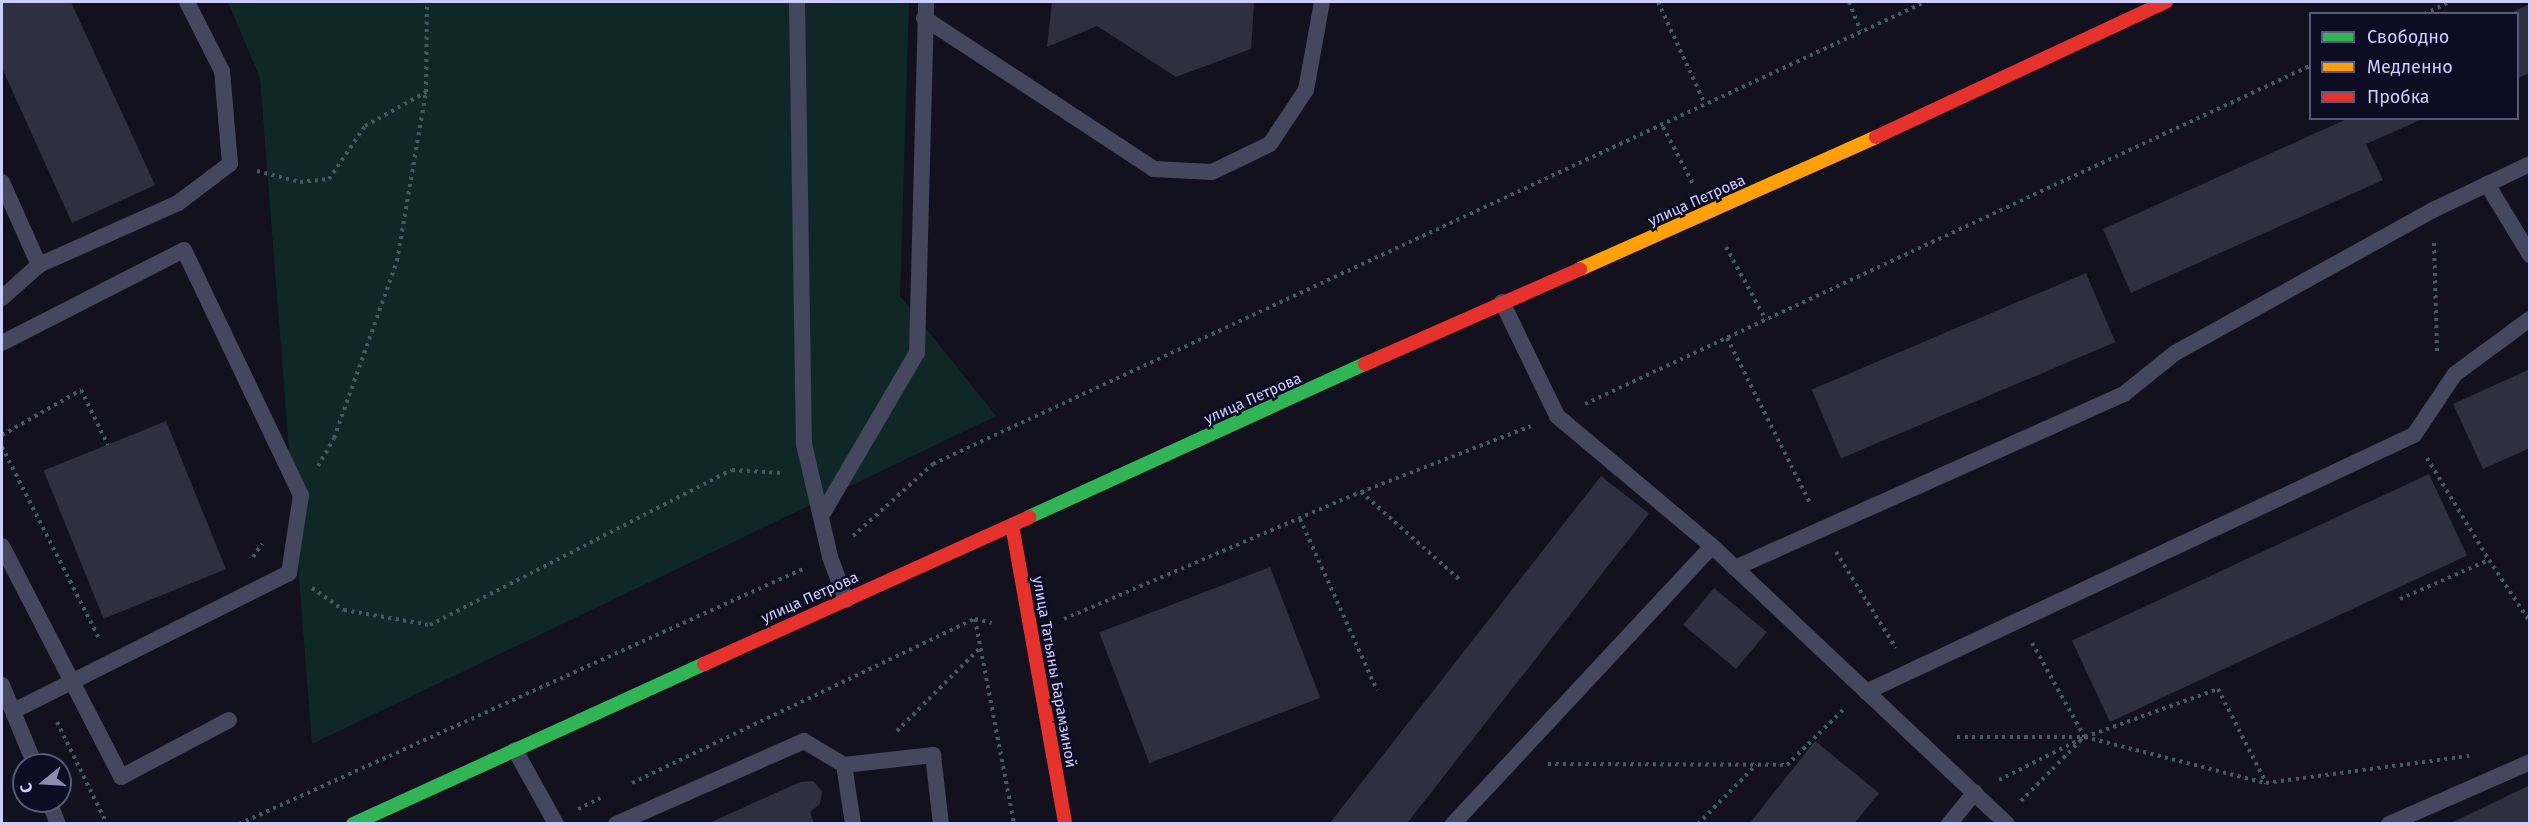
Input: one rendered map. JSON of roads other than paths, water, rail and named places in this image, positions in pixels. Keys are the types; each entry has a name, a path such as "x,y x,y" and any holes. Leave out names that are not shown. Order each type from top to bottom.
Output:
{"main road":[{"name":"улица Петрова","path":"353,824 1502,303 1709,215 2166,2"},
{"name":"улица Татьяны Барамзиной","path":"1012,525 1065,824"}],"lane":[{"path":"2,298 39,266 178,203 230,164 222,71 187,2"},
{"path":"797,2 804,444 823,513 830,557 846,600"},
{"path":"925,10 1154,169 1212,172 1270,144 1306,90 1322,2"},
{"path":"823,513 917,353 925,10"},
{"path":"1735,568 1821,526 2124,394 2175,353 2433,210 2529,164"},
{"path":"2,182 39,266"},
{"path":"2487,184 2529,255"},
{"path":"2,343 184,250 301,495 289,573 14,711"},
{"path":"1502,303 1557,416 1713,546 2005,821"},
{"path":"1866,692 2414,435 2455,374 2529,319"},
{"path":"2,546 121,777 229,720"},
{"path":"1453,824 1506,764 1713,546"},
{"path":"2,685 30,753"},
{"path":"616,824 804,741 844,765 933,755 941,824"},
{"path":"515,750 555,822"},
{"path":"2389,824 2529,762"},
{"path":"844,765 853,824"},
{"path":"1949,824 1975,792"}]}
